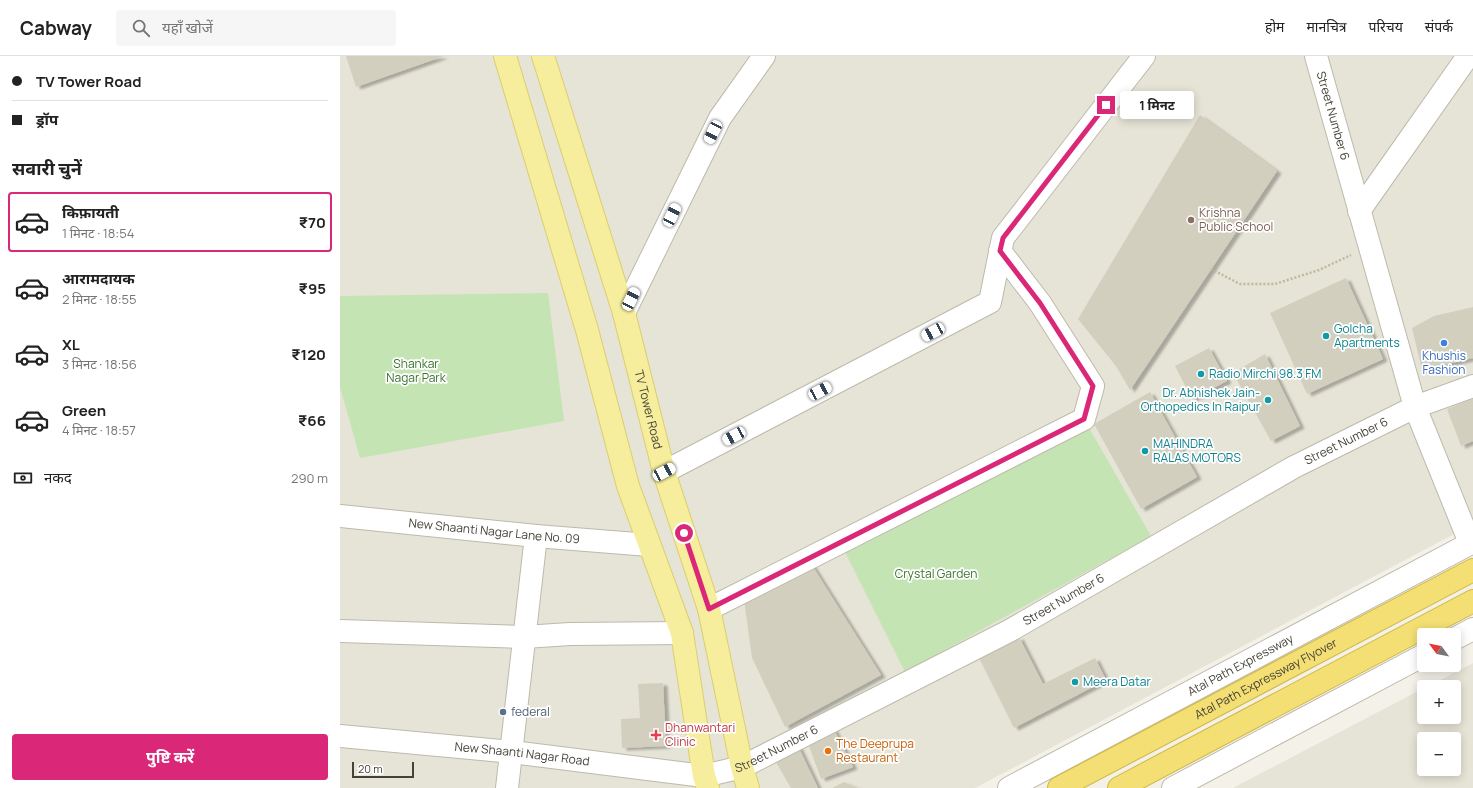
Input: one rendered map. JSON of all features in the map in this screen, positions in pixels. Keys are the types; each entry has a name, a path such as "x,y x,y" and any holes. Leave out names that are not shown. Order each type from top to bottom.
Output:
{"highway":[{"name":"Atal Path Expressway Flyover","path":"1059,788 1473,570"},
{"path":"1119,788 1473,601"}],"main road":[{"path":"505,56 586,330 628,486 648,545 682,633 706,782"},
{"name":"TV Tower Road","path":"543,56 624,313 664,472 709,609 742,767 748,788"}],"street":[{"path":"624,313 720,118 764,56"},
{"path":"664,472 990,302 1003,238 1144,56"},
{"name":"Street Number 6","path":"1316,56 1414,407"},
{"path":"1360,211 1468,56"},
{"path":"709,609 1084,419 1093,386 1040,303 1000,251"},
{"name":"Street Number 6","path":"706,782 742,767 1009,631 1294,467 1414,407 1473,386"},
{"path":"1414,407 1471,543"},
{"name":"New Shaanti Nagar Lane No. 09","path":"340,516 536,536 648,545"},
{"path":"507,788 536,536"},
{"name":"Atal Path Expressway","path":"1009,788 1471,543"},
{"path":"1461,635 1473,629"},
{"path":"340,631 524,636 682,633"},
{"path":"1173,788 1417,659"},
{"name":"New Shaanti Nagar Road","path":"340,736 512,752 706,782"}],"path":[{"path":"1212,269 1240,284 1275,284 1319,270 1370,247"}],"shaded area":[{"path":"340,56 1473,56 1473,524 975,788 340,788"},
{"path":"1473,663 1473,788 1233,788 1417,692 1417,724 1461,724 1461,680 1440,680 1456,672 1461,672 1461,669"}],"green space":[{"name":"Shankar Nagar Park","path":"548,293 564,421 360,458 340,387 340,296"},
{"name":"Crystal Garden","path":"1084,419 1151,536 905,672 844,550"}],"building":[{"path":"346,56 444,56 356,87"},
{"name":"Krishna Public School","path":"1200,115 1277,171 1130,390 1116,366 1078,319"},
{"name":"Golcha Apartments","path":"1346,278 1383,359 1307,394 1270,313"},
{"name":"Khushis Fashion","path":"1473,307 1473,358 1422,370 1412,328 1434,316"},
{"name":"Radio Mirchi 98.3 FM","path":"1209,348 1227,381 1192,399 1175,366"},
{"name":"Dr. Abhishek Jain- Orthopedics In Raipur","path":"1265,354 1300,426 1271,441 1233,373"},
{"name":"MAHINDRA RALAS MOTORS","path":"1150,392 1197,477 1141,509 1094,424"},
{"path":"1473,398 1473,441 1461,446 1447,409"},
{"path":"808,559 881,675 785,727 752,658 743,592"},
{"name":"Meera Datar","path":"1019,637 1043,684 1095,658 1106,680 1014,728 979,658"},
{"path":"663,683 666,746 622,748 621,719 640,718 638,684"},
{"name":"The Deeprupa Restaurant","path":"830,722 853,767 821,779 805,735"},
{"path":"795,740 818,788 791,788 770,752"},
{"path":"844,782 858,788 832,788"}],"place":[{"name":"Krishna Public School","path":"1191,220"},
{"name":"Golcha Apartments","path":"1326,336"},
{"name":"Khushis Fashion","path":"1444,343"},
{"name":"Radio Mirchi 98.3 FM","path":"1201,374"},
{"name":"Dr. Abhishek Jain- Orthopedics In Raipur","path":"1268,400"},
{"name":"MAHINDRA RALAS MOTORS","path":"1145,451"},
{"name":"Meera Datar","path":"1075,682"},
{"name":"federal","path":"503,712"},
{"name":"Dhanwantari Clinic","path":"656,735"},
{"name":"The Deeprupa Restaurant","path":"828,751"}],"route":[{"path":"684,533 709,609 1084,419 1093,386 1040,303 1000,251 1003,238 1106,105"}]}
